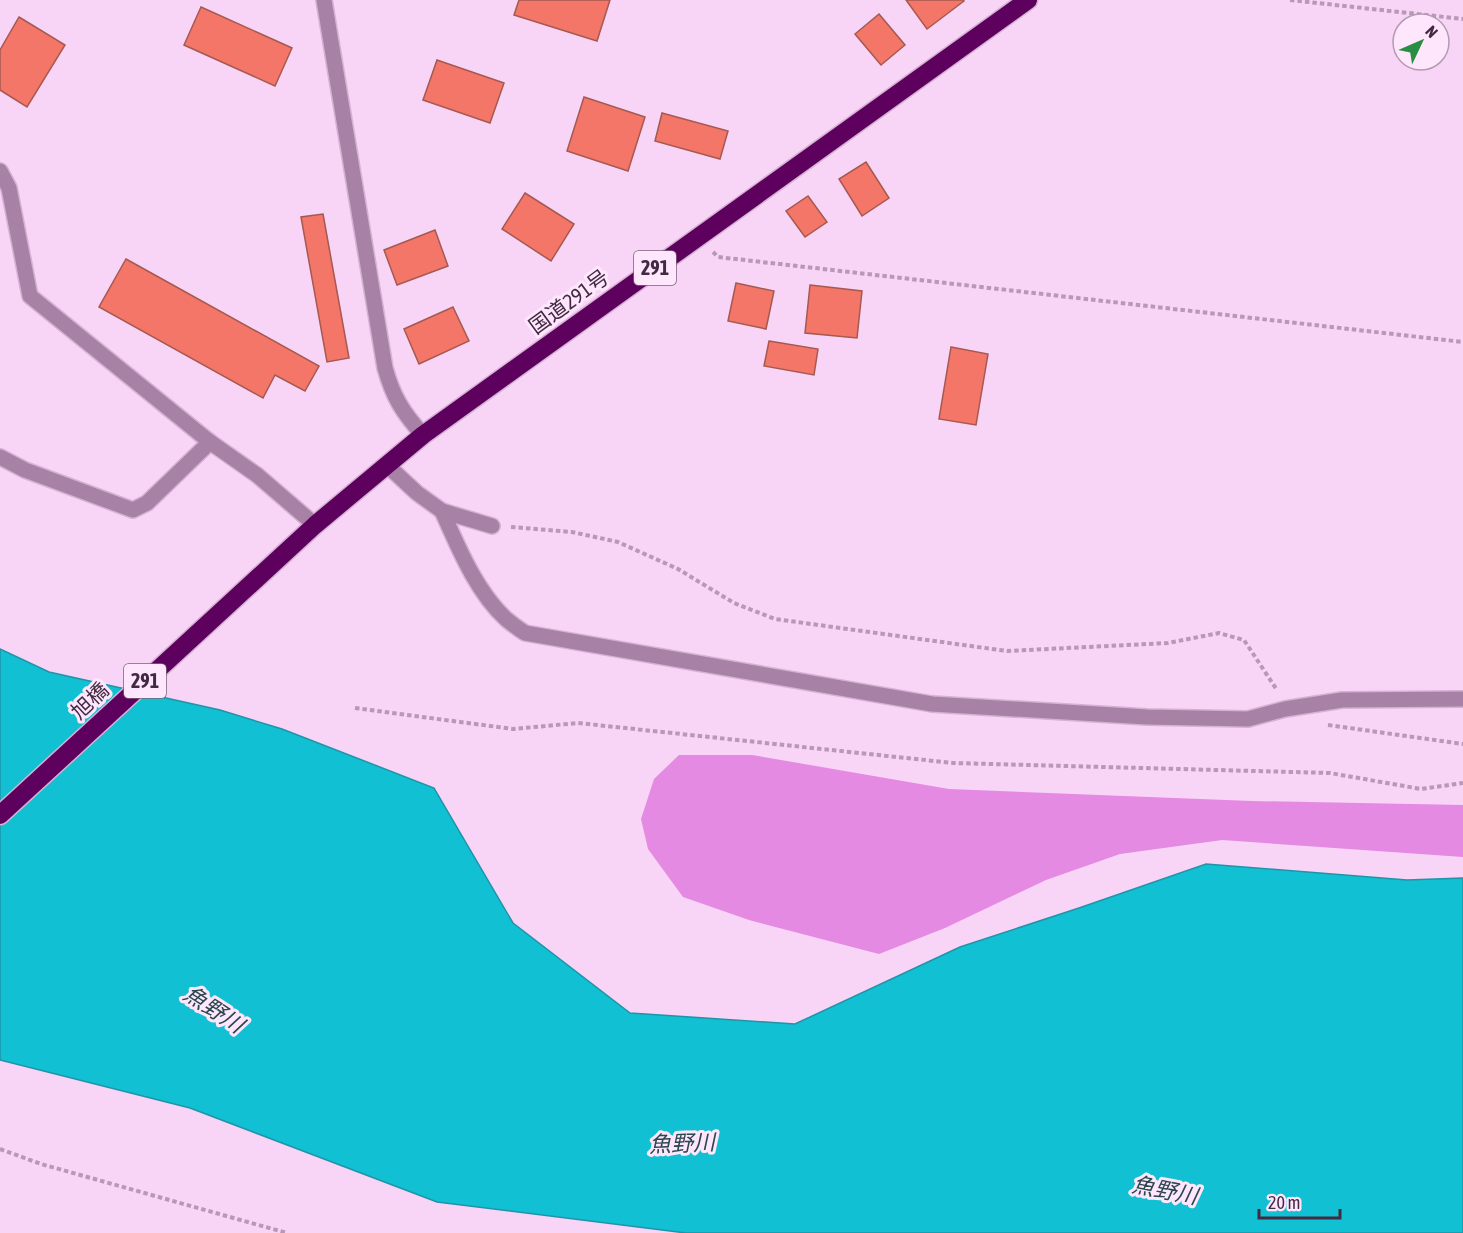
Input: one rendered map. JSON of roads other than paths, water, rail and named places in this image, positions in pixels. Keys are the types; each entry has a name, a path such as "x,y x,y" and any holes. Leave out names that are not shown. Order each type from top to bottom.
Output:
{"highway":[{"name":"国道291号","path":"291,547 423,435 1028,0"},
{"name":"旭橋","path":"0,815 291,547"}],"street":[{"path":"324,0 385,368 405,416 423,435"},
{"path":"0,171 9,188 30,296 210,442 257,475 315,525"},
{"path":"0,457 25,470 133,510 147,503 210,442"},
{"path":"388,466 417,493 442,511 492,526"},
{"path":"442,511 461,554 488,598 506,619 525,633 932,704 1147,717 1248,719 1285,709 1342,700 1463,699"}],"water":[{"name":"魚野川","path":"0,649 49,672 220,710 282,729 434,788 513,923 630,1013 795,1024 960,947 1206,864 1407,880 1463,878 1463,1233 686,1233 437,1202 190,1108 0,1060"}]}
